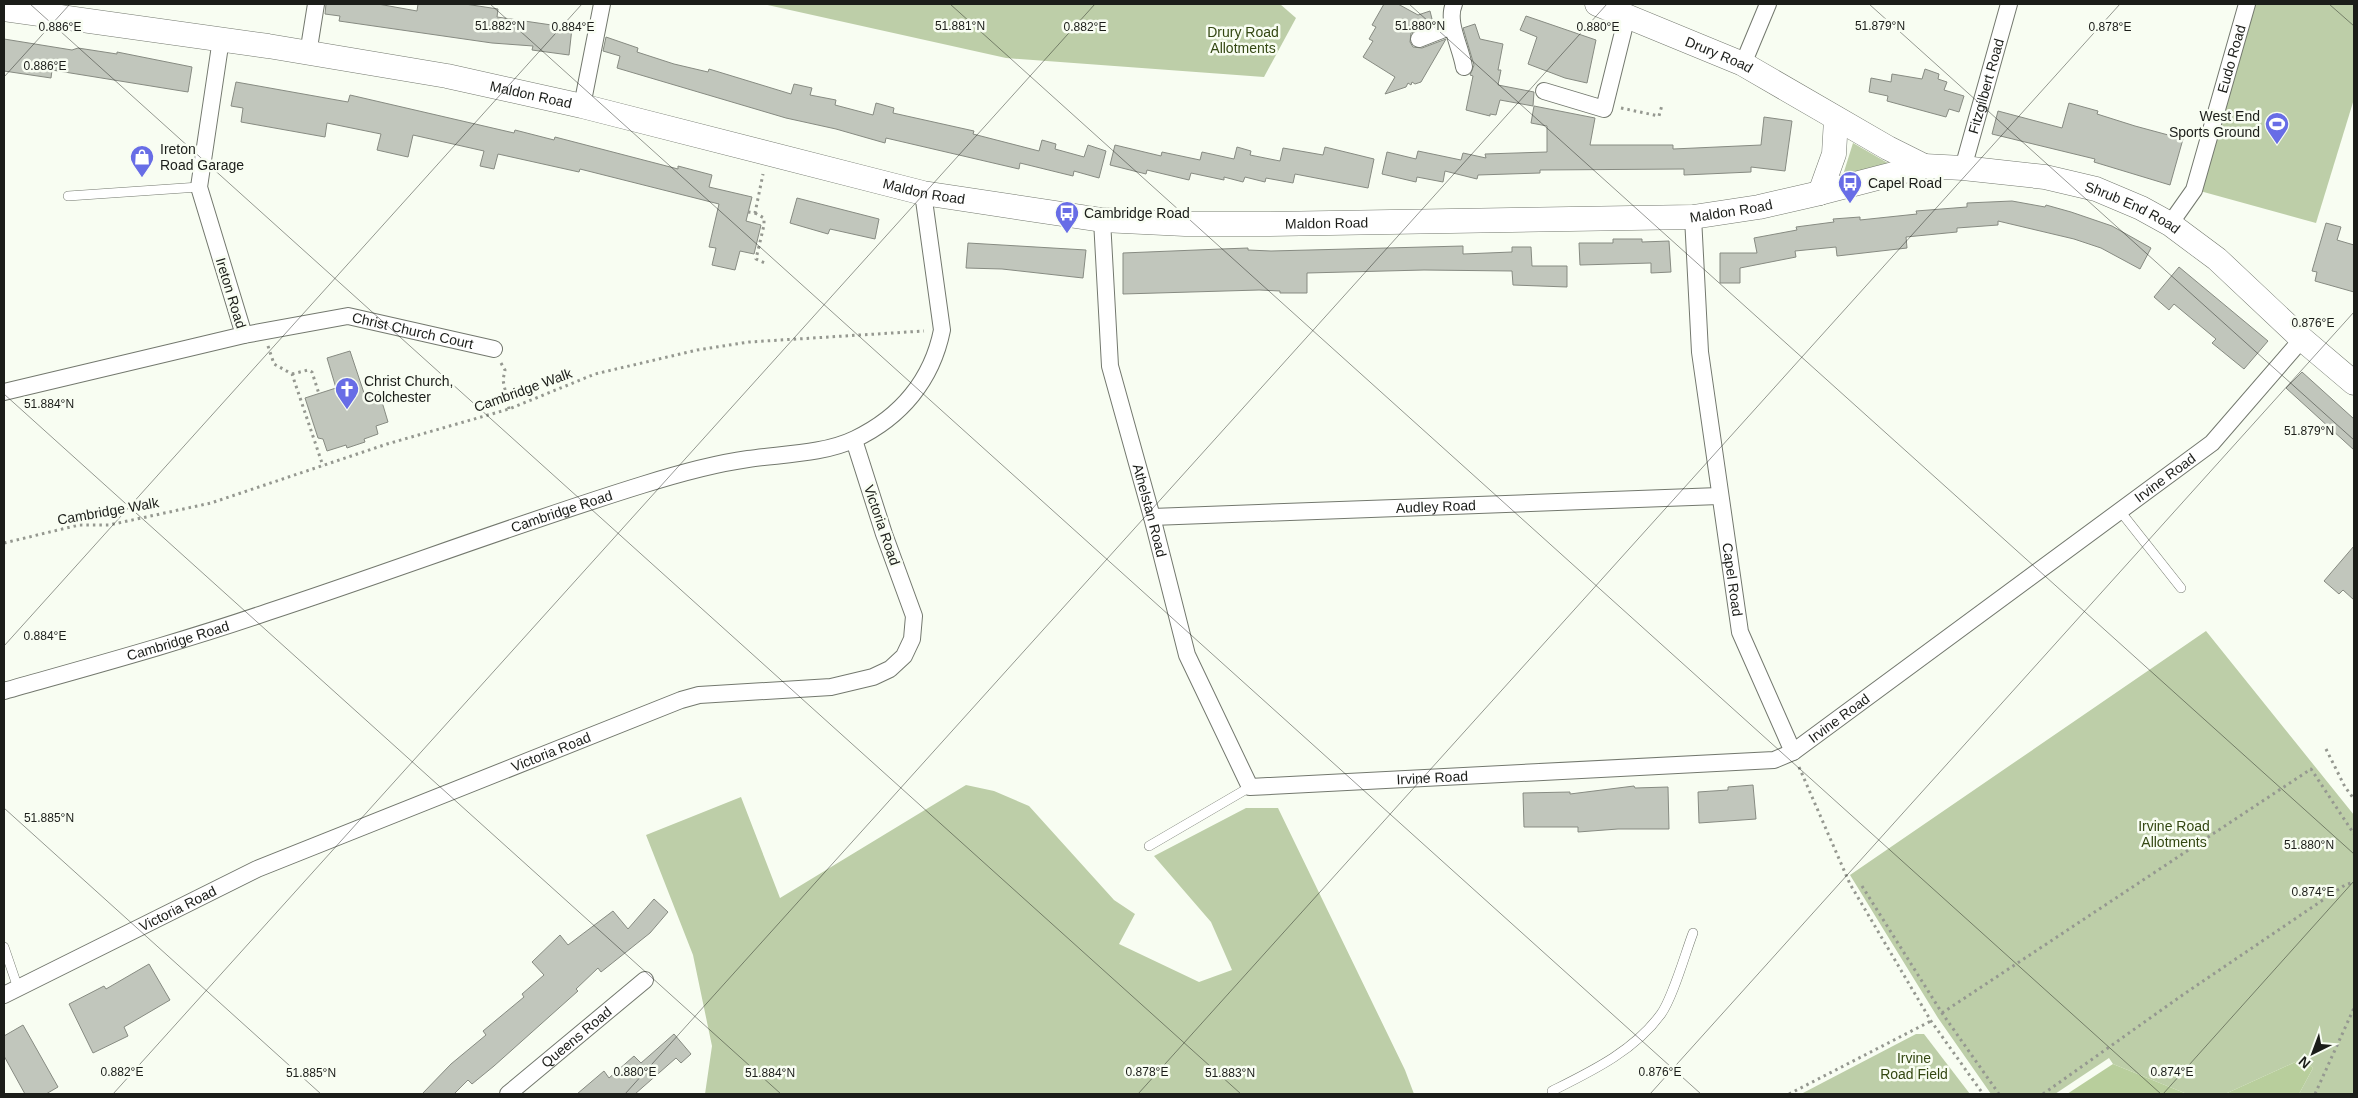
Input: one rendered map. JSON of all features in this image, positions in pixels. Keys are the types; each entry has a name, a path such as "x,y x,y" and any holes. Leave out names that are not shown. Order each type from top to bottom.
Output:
{"main road":[{"name":"Drury Road","path":"1597,4 1743,64 1836,119 1924,166"},
{"name":"Maldon Road","path":"4,9 59,10 308,54 448,76 582,106 923,193 1102,220 1185,224 1267,224 1693,216 1759,207 1858,183"},
{"path":"1820,193 1834,154 1836,119"},
{"name":"Shrub End Road","path":"1858,183 1924,166 1963,168 2045,177 2096,189 2141,208 2170,224 2217,260 2302,339 2354,383"}],"street":[{"path":"308,54 316,4"},
{"path":"582,106 602,4"},
{"path":"1454,4 1450,12 1452,26 1461,49 1464,67"},
{"path":"1743,64 1768,4"},
{"name":"Fitzgilbert Road","path":"1963,168 2009,4"},
{"name":"Eudo Road","path":"2170,224 2194,190 2247,4"},
{"path":"1544,91 1604,109 1627,16"},
{"path":"1419,39 1452,26"},
{"name":"Ireton Road","path":"4,392 244,335 199,187 221,39"},
{"name":"Cambridge Road","path":"4,691 220,628 437,555 566,509 683,472 745,459 812,451 854,440 896,414 912,397 928,374 938,349 942,330 923,193"},
{"name":"Capel Road","path":"1693,216 1700,352 1719,496 1740,632 1793,752"},
{"name":"Athelstan Road","path":"1102,220 1110,366 1152,517 1187,655 1250,787"},
{"name":"Christ Church Court","path":"244,335 348,316 494,349"},
{"name":"Irvine Road","path":"1250,787 1774,760 1793,752 2212,443 2302,339"},
{"name":"Victoria Road","path":"11,991 257,869 681,700 699,695 830,687 873,678 890,668 904,656 912,639 914,616 884,534 854,440"},
{"name":"Audley Road","path":"1152,517 1719,496"},
{"name":"Queens Road","path":"508,1094 645,980"}],"lane":[{"path":"68,196 199,187"},
{"path":"2120,511 2181,588"},
{"path":"1149,846 1250,787"},
{"path":"1552,1091 1592,1071 1626,1050 1661,1014 1693,933"},
{"path":"4,948 11,991"}],"path":[{"path":"1606,104 1659,116 1662,105"},
{"path":"755,213 759,195"},
{"path":"748,212 755,213 764,218 756,259 765,263"},
{"name":"Cambridge Walk","path":"4,543 79,525 109,525 212,503 387,444 509,409 595,374 697,350 749,342 942,330"},
{"path":"264,331 274,364 292,374 323,466"},
{"path":"494,349 505,370 503,380 509,409"},
{"path":"292,374 308,370 312,372 319,394"},
{"path":"2326,749 2345,787 2354,799"},
{"path":"1793,752 1850,884 1931,1021 1983,1094"},
{"path":"1942,1013 2311,769 2354,834"},
{"path":"2043,1094 2184,994 2345,884 2354,882"},
{"path":"1862,886 1942,1013 1999,1094"},
{"path":"2315,1094 2354,1008"},
{"path":"1789,1094 1931,1021"}],"green space":[{"name":"Drury Road Allotments","path":"763,4 1280,4 1296,18 1264,77 1006,58"},
{"name":"West End Sports Ground","path":"2255,4 2354,4 2354,99 2316,223 2200,191"},
{"path":"1853,143 1893,166 1843,175"},
{"name":"Irvine Road Allotments","path":"2206,631 2354,815 2354,1094 2299,1094 2313,1068 2302,1059 2225,1094 2187,1094 2113,1064 2109,1058 2055,1094 1991,1094 1938,1018 1850,875"},
{"path":"966,785 994,791 1029,806 1114,900 1135,914 1119,944 1199,982 1232,970 1211,922 1154,856 1246,808 1278,808 1405,1070 1414,1094 705,1094 712,1046 693,955 646,835 741,797 780,898"},
{"name":"Irvine Road Field","path":"1916,1034 1924,1034 1970,1094 1801,1094"},
{"path":"2302,1059 2313,1068 2299,1094 2225,1094"},
{"path":"2113,1064 2187,1094 2067,1094"}],"building":[{"path":"326,4 378,4 417,11 418,4 465,4 498,9 497,17 572,28 569,55 532,50 533,46 492,43 339,21 340,16 325,14"},
{"path":"1384,4 1398,4 1418,15 1430,11 1433,23 1411,33 1410,42 1413,47 1422,48 1446,39 1421,82 1415,84 1412,82 1411,85 1408,83 1406,87 1385,94 1395,77 1363,57 1373,41 1369,39 1376,27 1372,25"},
{"path":"1526,16 1596,40 1587,83 1565,78 1528,64 1537,37 1520,30"},
{"path":"1475,24 1480,39 1503,44 1498,70 1501,70 1498,85 1534,92 1533,106 1500,100 1496,115 1490,114 1490,116 1466,110 1473,76 1470,75 1474,65 1463,28"},
{"path":"606,37 638,48 637,52 674,64 708,72 709,69 791,94 794,84 812,88 810,95 836,100 835,105 873,115 876,103 894,108 893,113 974,131 973,134 1039,151 1042,140 1056,144 1055,149 1084,157 1088,145 1106,151 1099,178 1074,171 1073,176 1020,163 1019,169 886,138 885,143 836,129 786,118 617,68 620,56 603,51"},
{"path":"4,39 72,50 78,48 117,54 117,52 192,67 188,92 52,70 51,78 4,71"},
{"path":"1925,69 1939,74 1938,79 1947,82 1944,90 1964,96 1959,112 1949,109 1946,117 1887,101 1888,96 1869,92 1871,78 1891,82 1892,74 1922,79"},
{"path":"236,82 348,102 350,95 514,133 515,130 554,140 555,137 678,169 678,166 712,175 709,187 752,197 746,221 761,225 754,254 740,251 735,270 712,265 716,248 709,247 719,204 580,169 579,172 498,154 494,169 480,166 484,151 413,135 408,157 377,150 381,134 327,123 325,137 241,122 243,108 231,106"},
{"path":"2069,103 2098,111 2097,114 2135,126 2183,139 2170,185 2094,162 2095,159 1992,134 1998,111 2062,128"},
{"path":"1534,106 1595,118 1590,145 1673,145 1673,149 1761,145 1764,117 1792,121 1785,171 1751,167 1751,172 1684,175 1684,169 1540,170 1540,173 1478,175 1477,179 1445,171 1443,182 1417,177 1416,182 1382,174 1387,152 1416,159 1418,151 1461,160 1463,153 1486,158 1485,154 1547,152 1547,126 1531,123"},
{"path":"1115,145 1161,156 1162,152 1200,160 1202,152 1234,159 1237,147 1251,151 1250,155 1280,161 1283,148 1323,155 1325,147 1374,159 1368,188 1295,174 1293,183 1266,178 1265,182 1245,177 1243,182 1224,177 1224,180 1191,173 1189,180 1147,170 1146,174 1110,165"},
{"path":"797,198 879,219 875,239 830,229 828,234 790,223"},
{"path":"2012,201 2045,207 2046,205 2071,212 2112,226 2151,248 2140,269 2101,248 2074,239 1998,221 1998,225 1957,228 1957,232 1906,237 1907,248 1837,256 1836,247 1795,251 1796,257 1740,268 1740,283 1720,283 1720,253 1757,253 1754,238 1797,230 1796,227 1834,222 1833,219 1860,217 1860,220 1917,214 1916,211 1967,207 1967,203"},
{"path":"2326,223 2341,227 2337,240 2354,245 2354,292 2315,281 2317,272 2312,271"},
{"path":"1613,239 1642,239 1642,242 1669,241 1671,272 1651,273 1651,263 1580,265 1579,243 1613,243"},
{"path":"968,243 1086,250 1083,278 1002,269 966,268"},
{"path":"1463,246 1463,254 1512,252 1512,247 1531,247 1532,266 1567,266 1567,287 1513,285 1512,271 1424,270 1307,273 1307,293 1280,293 1280,291 1259,290 1123,294 1123,253 1248,248 1248,250 1271,251"},
{"path":"2179,267 2268,341 2244,369 2212,343 2216,339 2174,304 2169,310 2154,297"},
{"name":"Christ Church, Colchester","path":"350,351 365,396 379,392 388,422 376,426 378,434 364,439 365,442 347,448 346,445 327,451 323,439 318,438 305,398 336,388 327,358"},
{"path":"2302,372 2354,419 2354,450 2286,388"},
{"path":"2354,546 2354,600 2343,590 2339,594 2324,581"},
{"path":"1753,785 1756,819 1699,823 1698,792 1728,790 1728,787"},
{"path":"1634,786 1635,788 1668,787 1669,829 1618,829 1578,832 1578,827 1524,827 1523,793 1570,792 1570,794"},
{"path":"654,899 668,912 650,933 601,972 598,968 576,989 578,991 494,1066 472,1084 468,1080 454,1094 422,1094 451,1064 486,1035 483,1031 524,997 522,994 544,975 532,962 560,935 568,945 613,911 628,929"},
{"path":"149,964 170,1000 124,1027 128,1036 93,1053 69,1004 104,986 106,989"},
{"path":"23,1025 58,1087 46,1094 25,1094 4,1056 4,1036"},
{"path":"674,1034 691,1054 681,1063 676,1058 635,1094 577,1094 604,1071 609,1078 634,1056 641,1063"}],"place":[{"name":"West End Sports Ground","path":"2277,145"},
{"name":"Ireton Road Garage","path":"142,178"},
{"name":"Capel Road","path":"1850,204"},
{"name":"Cambridge Road","path":"1067,234"},
{"name":"Christ Church, Colchester","path":"347,410"}]}
